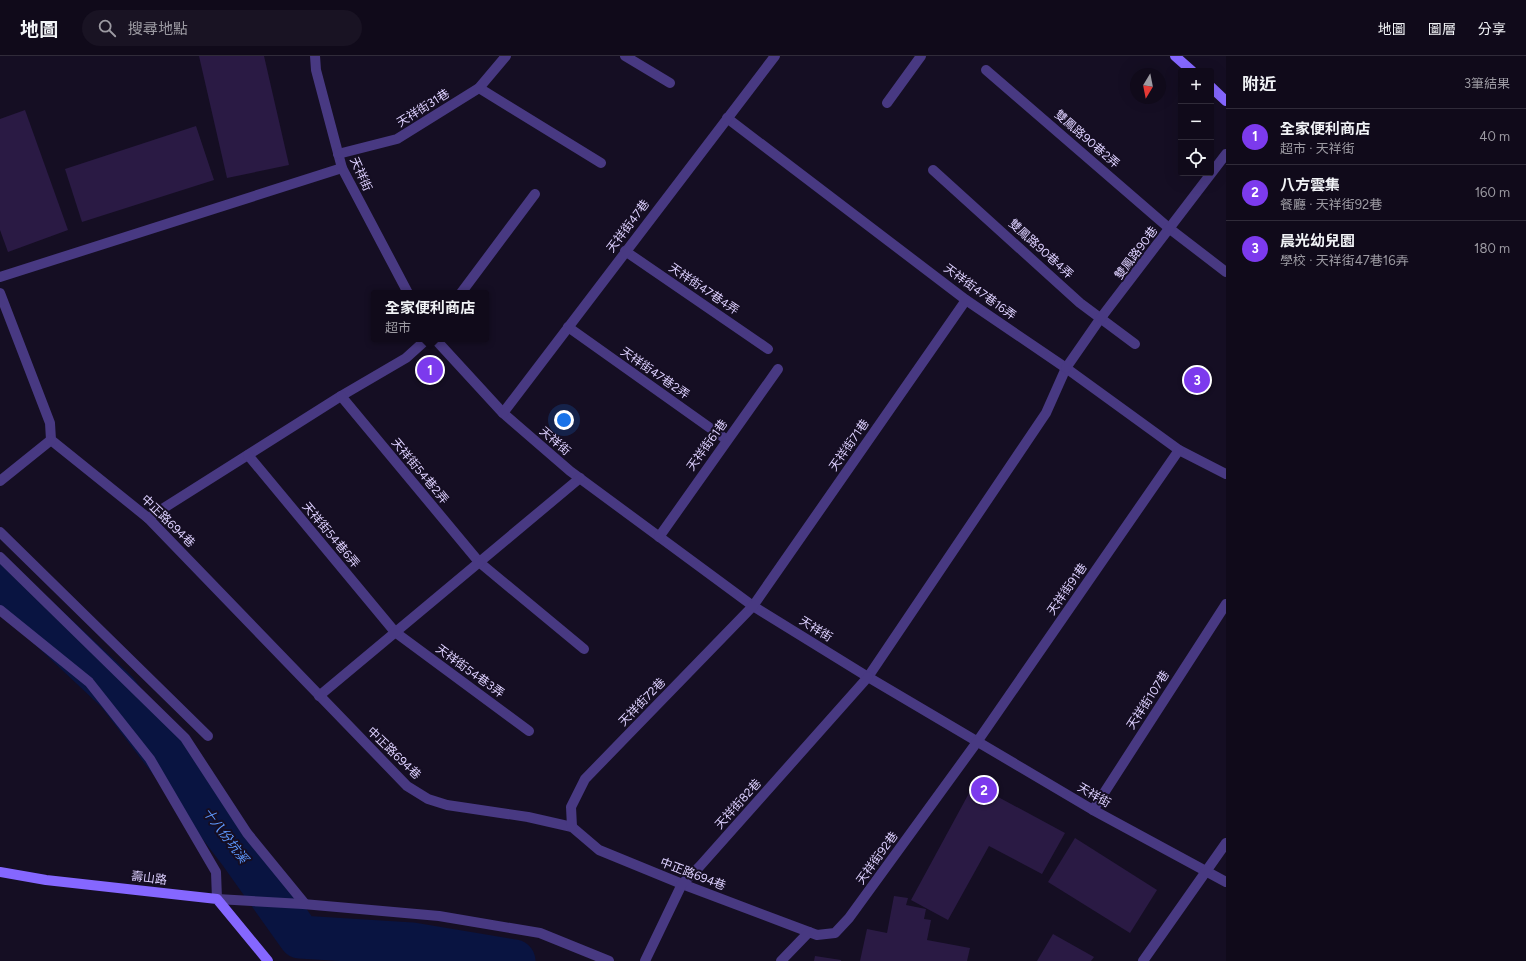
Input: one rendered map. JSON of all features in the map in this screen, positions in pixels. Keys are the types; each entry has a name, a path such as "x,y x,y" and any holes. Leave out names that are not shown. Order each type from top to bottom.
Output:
{"street":[{"name":"天祥街","path":"314,56 316,70 342,168 406,290"},
{"name":"天祥街31巷","path":"338,154 397,139 478,88 506,56"},
{"path":"625,56 670,83"},
{"name":"天祥街47巷","path":"503,413 775,56"},
{"path":"887,103 921,56"},
{"path":"1175,56 1189,68"},
{"name":"雙鳳路90巷2弄","path":"986,70 1170,229 1226,272"},
{"path":"478,88 601,163"},
{"path":"1214,90 1226,101"},
{"name":"天祥街47巷16弄","path":"727,118 966,300 1066,368 1179,450 1226,474"},
{"name":"雙鳳路90巷","path":"1066,368 1100,319 1226,154"},
{"path":"0,276 342,168"},
{"name":"雙鳳路90巷4弄","path":"933,170 1100,319 1135,344"},
{"path":"464,290 535,194"},
{"name":"天祥街47巷4弄","path":"625,251 768,349"},
{"path":"0,293 50,423 51,440 0,481"},
{"name":"天祥街71巷","path":"753,606 966,300"},
{"name":"天祥街47巷2弄","path":"568,327 727,440"},
{"path":"148,518 341,396 406,358 423,342"},
{"name":"天祥街","path":"438,342 503,413 580,478 658,538 753,606 868,677 1093,810 1226,882"},
{"name":"天祥街82巷","path":"644,961 682,884 700,866 868,677 1046,413 1066,368"},
{"name":"天祥街61巷","path":"658,538 778,369"},
{"name":"天祥街54巷2弄","path":"341,396 479,562 584,649"},
{"name":"中正路694巷","path":"51,440 148,518 407,786 428,799 447,805 528,817 572,827 599,850 682,884 809,932"},
{"name":"天祥街91巷","path":"977,742 1179,450"},
{"name":"天祥街54巷6弄","path":"248,455 394,632"},
{"path":"319,696 580,478"},
{"path":"0,532 208,736"},
{"path":"0,557 185,738 247,833 304,904"},
{"name":"天祥街107巷","path":"1093,810 1226,604"},
{"name":"天祥街72巷","path":"572,827 571,807 585,779 753,606"},
{"path":"0,610 89,682 150,759 216,872 217,900 268,961"},
{"name":"天祥街54巷3弄","path":"394,632 529,732"},
{"name":"天祥街92巷","path":"809,932 817,935 835,933 844,923 977,742"},
{"path":"1143,961 1226,844"},
{"name":"壽山路","path":"0,872 46,880 217,900"},
{"path":"217,900 304,904 439,916 540,933 610,961"},
{"path":"782,961 809,932"}],"building":[{"path":"199,56 264,56 289,165 227,178"},
{"path":"25,110 68,230 8,252 0,230 0,119"},
{"path":"196,126 214,180 82,222 65,169"},
{"path":"974,784 1065,833 1042,874 989,846 948,920 911,900"},
{"path":"1075,838 1157,890 1130,933 1048,882"},
{"path":"894,896 908,898 906,905 926,909 924,919 931,920 927,940 970,948 967,961 860,961 867,929 887,933"},
{"path":"1053,934 1094,957 1091,961 1037,961"},
{"path":"815,956 841,960 841,961 814,961"}],"waterway":[{"name":"十八份坑溪","path":"0,582 117,692 241,854 300,937 412,944 514,961"}],"place":[{"name":"全家便利商店","path":"430,370"},
{"name":"晨光幼兒園","path":"1197,380"},
{"name":"八方雲集","path":"984,790"}]}
